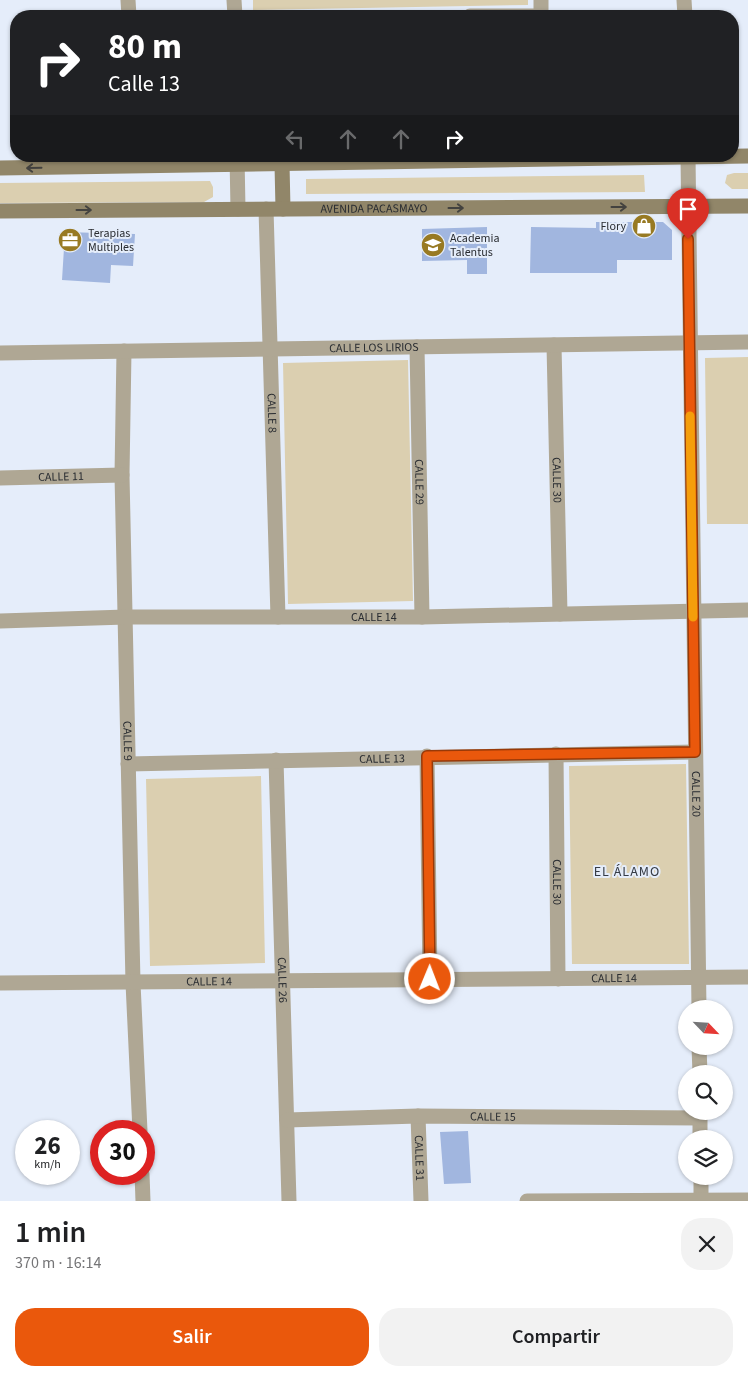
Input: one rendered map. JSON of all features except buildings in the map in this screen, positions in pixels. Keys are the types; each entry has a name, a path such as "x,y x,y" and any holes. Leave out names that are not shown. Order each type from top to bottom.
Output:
{"main road":[{"path":"0,168 107,162"},
{"path":"252,162 282,164 371,162"},
{"path":"282,164 284,209"},
{"name":"AVENIDA PACASMAYO","path":"0,211 748,206"}],"street":[{"path":"237,162 238,209"},
{"name":"CALLE 20","path":"688,162 699,1000"},
{"name":"CALLE 8","path":"266,209 278,617"},
{"name":"CALLE LOS LIRIOS","path":"0,353 748,342"},
{"name":"CALLE 30","path":"554,345 560,614"},
{"name":"CALLE 29","path":"417,347 422,616"},
{"name":"CALLE 9","path":"124,352 122,475 133,983 139,1120"},
{"name":"CALLE 11","path":"0,478 122,475"},
{"name":"CALLE 14","path":"0,621 126,617 422,616 748,610"},
{"name":"CALLE 13","path":"128,764 427,756 695,752"},
{"name":"CALLE 30","path":"556,754 558,979"},
{"path":"427,756 430,979"},
{"name":"CALLE 26","path":"276,760 289,1201"},
{"name":"CALLE 14","path":"0,983 748,977"},
{"name":"CALLE 15","path":"287,1120 418,1116 678,1115"},
{"name":"CALLE 31","path":"418,1116 421,1201"},
{"path":"142,1185 143,1201"},
{"path":"701,1185 701,1200"},
{"path":"527,1201 748,1200"}],"shaded area":[{"path":"253,0 528,0 528,5 253,10"},
{"path":"748,173 748,189 732,189 725,183 727,175"},
{"path":"644,175 645,192 306,194 306,179"},
{"path":"210,181 213,187 213,197 204,202 0,203 0,183"},
{"path":"748,357 748,524 707,524 705,358"},
{"path":"408,360 413,601 288,604 283,363"},
{"path":"686,764 689,964 572,964 569,766"},
{"path":"261,776 265,963 150,966 146,779"}],"slow traffic":[{"path":"690,416 693,617"}],"place":[{"name":"Flory","path":"644,226"},
{"name":"Terapias Multiples","path":"70,240"},
{"name":"Academia Talentus","path":"433,245"}],"district":[{"name":"EL ÁLAMO","path":"627,871"}],"route":[{"path":"430,979 427,756 695,752 688,239"}]}
